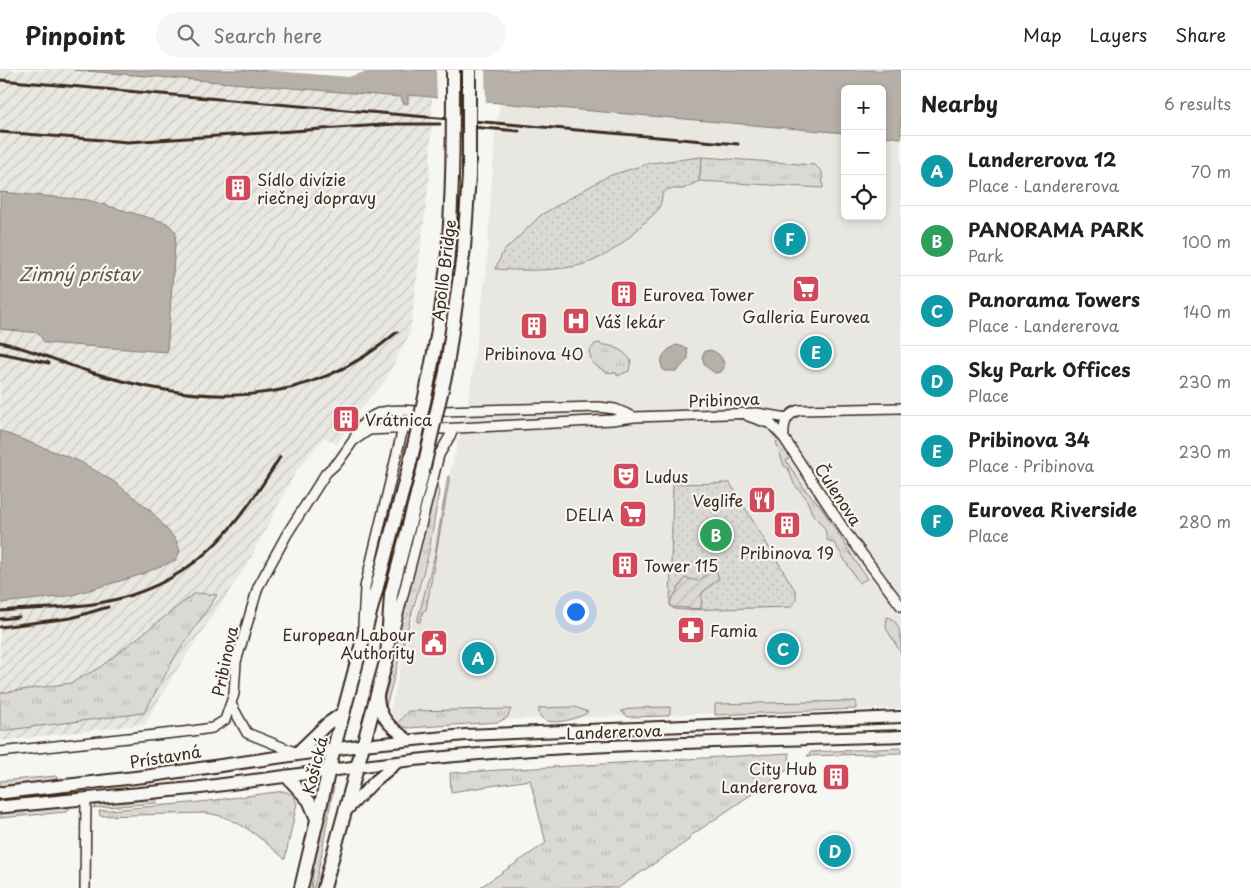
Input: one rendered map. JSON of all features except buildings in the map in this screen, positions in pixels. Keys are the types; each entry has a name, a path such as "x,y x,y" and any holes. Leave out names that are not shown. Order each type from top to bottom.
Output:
{"main road":[{"name":"Apollo Bridge","path":"409,466 430,378 446,267 452,180 453,70"},
{"name":"Apollo Bridge","path":"387,658 391,594 446,372 464,248 469,176 469,70"},
{"name":"Košická","path":"301,888 334,748 409,466"},
{"path":"324,888 387,658"},
{"path":"296,754 327,724 344,712"},
{"name":"Landererova","path":"334,748 363,745"},
{"name":"Prístavná","path":"0,793 148,776 334,748"},
{"name":"Landererova","path":"329,770 356,767"},
{"name":"Prístavná","path":"0,807 197,788 329,770"},
{"path":"286,776 309,801 317,820"}],"street":[{"name":"Pribinova","path":"442,412 599,407 615,409 634,417"},
{"path":"784,438 783,426 787,418 794,412 805,409 901,408"},
{"path":"353,441 365,420 379,413 403,410 418,411 407,428"},
{"name":"Pribinova","path":"439,428 454,429 612,420 634,417 765,413 787,418"},
{"name":"Čulenova","path":"740,414 771,424 784,438 845,531 901,606"},
{"name":"Pribinova","path":"0,752 212,728 225,720 234,694 236,662 258,587 304,506 326,473 339,461 353,441 369,430 407,428"},
{"name":"Košická","path":"361,651 364,587 407,428"},
{"path":"387,658 439,455 454,429"},
{"path":"377,691 379,711 388,725 407,740"},
{"path":"230,704 247,733 296,754"},
{"name":"Landererova","path":"363,745 465,735 901,717"},
{"name":"Landererova","path":"356,767 532,750 901,736"},
{"path":"343,814 375,781 399,762"},
{"path":"85,888 86,799"}],"shaded area":[{"path":"0,70 74,70 401,97 403,103 408,103 407,95 432,98 430,173 410,333 383,384 359,410 337,444 324,437 295,473 248,563 174,674 145,724 0,741 0,603 69,596 137,576 176,540 150,510 113,481 79,461 0,431 0,329 167,352 176,233 88,200 0,192"},
{"path":"500,103 841,133 841,220 886,220 886,136 901,138 901,708 412,722 388,718 469,398 486,272 495,135"}],"green space":[{"path":"702,157 815,165 822,172 823,188 699,181"},
{"path":"702,157 699,181 683,189 668,189 662,194 659,208 653,215 622,244 604,256 587,263 561,268 533,270 495,269 503,252 541,215 608,176 651,163"},
{"path":"600,343 601,345 610,346 622,351 631,360 629,371 617,376 617,373 606,372 592,363 589,351 595,344"},
{"path":"780,439 792,456 786,461 807,492 819,504 867,579 859,583 835,544 827,540 825,529 812,513 806,498 794,484 788,468 784,466 776,442"},
{"path":"448,476 450,476 426,610 423,611 420,622 417,622 435,554"},
{"path":"730,483 796,592 796,601 791,607 684,610 674,609 670,605 673,484"},
{"path":"437,485 439,492 429,552 385,710 385,697 414,570"},
{"path":"711,569 716,570 719,579 702,593 701,609 671,607 670,602 685,578 699,581"},
{"path":"195,593 217,595 175,657 144,713 0,731 0,693 71,683 99,668"},
{"path":"887,617 892,619 898,626 901,653 886,628"},
{"path":"856,701 856,709 715,715 715,704"},
{"path":"575,707 588,712 576,718 559,722 544,719 540,715 539,708"},
{"path":"670,707 670,714 666,716 628,717 621,711 634,708"},
{"path":"511,709 507,718 498,722 408,728 396,725 408,711"},
{"path":"901,748 901,753 807,756 811,752"},
{"path":"789,753 790,768 618,888 479,888 546,843 530,780 451,792 450,773"},
{"path":"56,776 57,780 0,786 0,781"},
{"path":"334,787 317,876 314,888 311,888 315,855 330,788"},
{"path":"284,791 293,795 297,803 285,859 249,830 218,815 206,813 100,816 99,811 201,802"},
{"path":"156,799 157,803 93,808 97,803"},
{"path":"69,807 69,810 66,812 0,818 0,813"}],"water":[{"path":"74,70 901,70 901,138 886,136 886,85 841,85 841,133 408,95 408,104 403,103 401,97"},
{"name":"Zimný prístav","path":"0,192 88,200 167,223 176,232 167,352 45,343 38,333 0,329"},
{"path":"677,345 687,348 688,359 677,371 664,371 661,363 664,355"},
{"path":"705,351 716,352 722,359 724,368 721,372 715,373 705,366 702,357"},
{"path":"0,431 79,461 113,481 150,510 176,540 180,551 176,560 137,576 69,596 0,603"}],"pier":[{"path":"263,70 367,70 368,71 348,77"},
{"path":"436,70 485,70 486,105 437,101"}],"tunnel":[{"path":"399,446 433,454"}],"railway":[{"path":"0,80 738,144"},
{"path":"0,132 128,142 396,124 440,124"},
{"path":"459,126 519,131"},
{"path":"0,342 134,384 214,395 252,394 290,388 327,376 363,358 397,332"},
{"path":"0,353 49,363"},
{"path":"0,611 99,603 131,595 160,584 185,570 227,532 263,484 280,457"},
{"path":"0,627 71,618 108,607"},
{"path":"0,619 19,617"}],"place":[{"name":"Sídlo divízie riečnej dopravy","path":"238,188"},
{"name":"Eurovea Riverside","path":"790,239"},
{"name":"Galleria Eurovea","path":"806,289"},
{"name":"Eurovea Tower","path":"624,294"},
{"name":"Váš lekár","path":"576,321"},
{"name":"Pribinova 40","path":"534,326"},
{"name":"Pribinova 34","path":"816,352"},
{"name":"Vrátnica","path":"346,419"},
{"name":"Ludus","path":"626,476"},
{"name":"Veglife","path":"762,500"},
{"name":"DELIA","path":"633,514"},
{"name":"Pribinova 19","path":"787,525"},
{"name":"PANORAMA PARK","path":"716,535"},
{"name":"Tower 115","path":"625,565"},
{"name":"Famia","path":"691,630"},
{"name":"European Labour Authority","path":"434,643"},
{"name":"Panorama Towers","path":"783,649"},
{"name":"Landererova 12","path":"478,658"},
{"name":"City Hub Landererova","path":"836,777"},
{"name":"Sky Park Offices","path":"835,851"}]}
